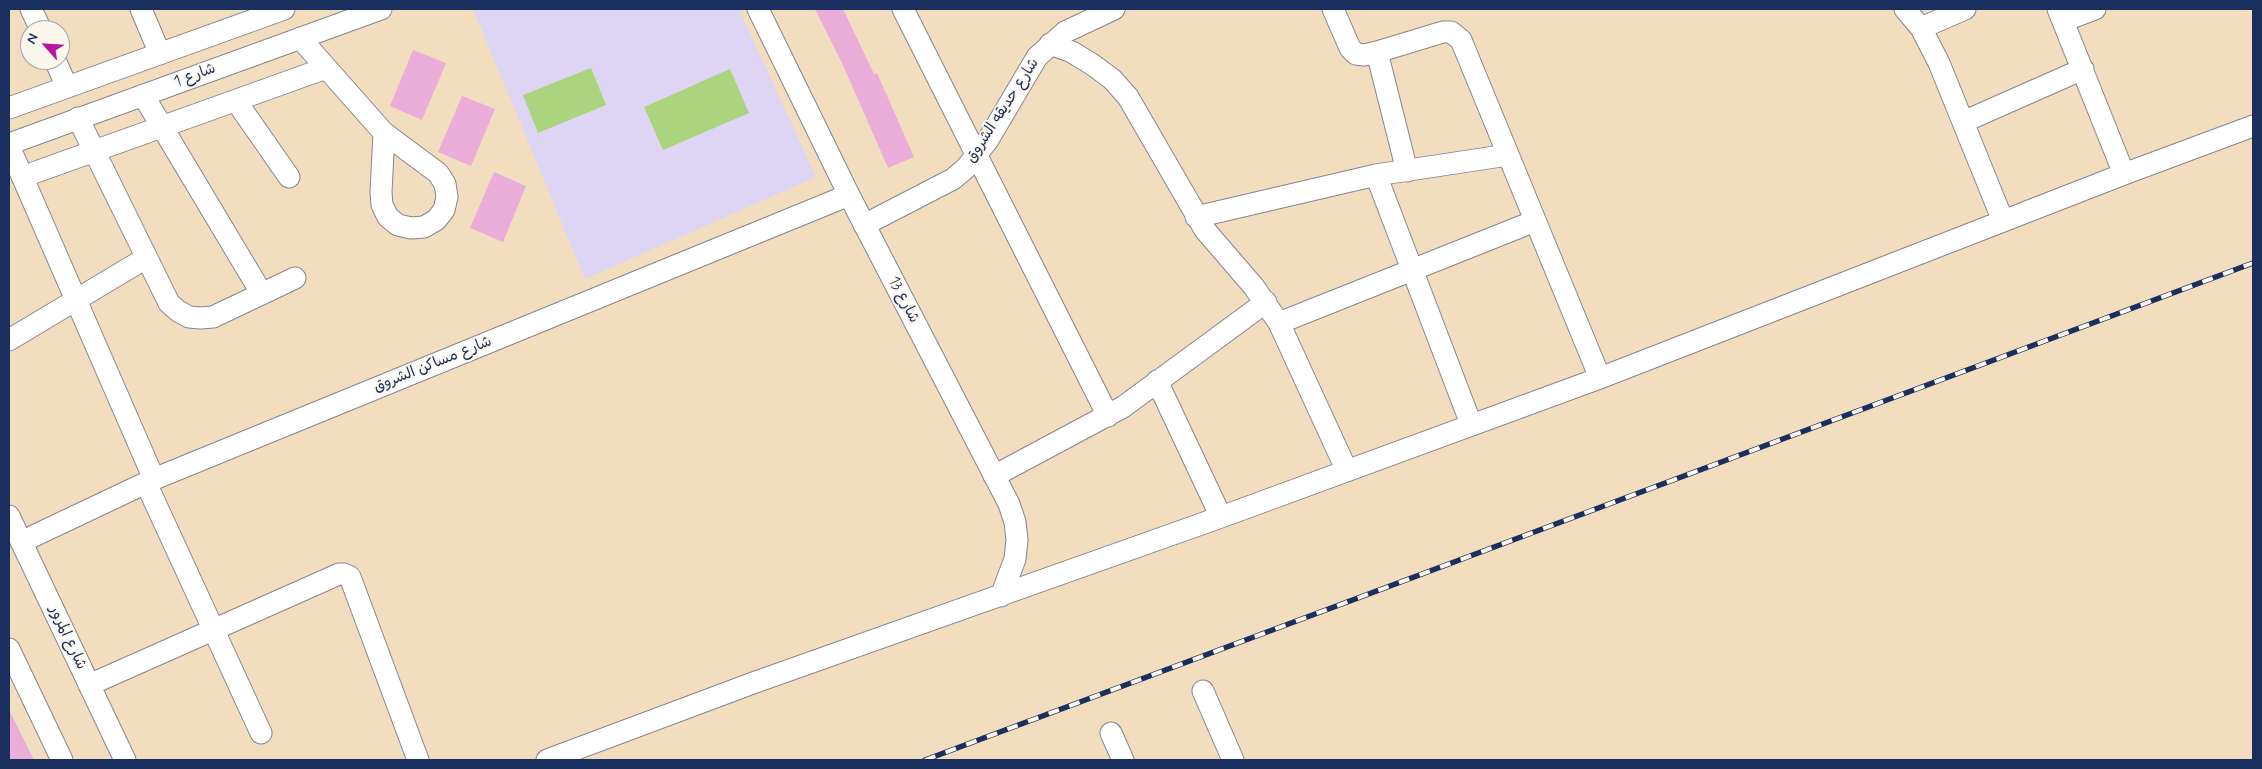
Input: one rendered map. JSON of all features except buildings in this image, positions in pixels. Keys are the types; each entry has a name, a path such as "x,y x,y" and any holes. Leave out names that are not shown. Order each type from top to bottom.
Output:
{"street":[{"path":"141,9 160,54"},
{"name":"شارع 1","path":"9,145 78,118 381,9"},
{"name":"شارع 13","path":"758,9 848,195 1009,504 1015,522 1017,540 1015,559 1001,596"},
{"path":"903,9 1108,416"},
{"name":"شارع حديقه الشروق","path":"864,224 953,179 978,156 1037,57 1050,44 1082,22 1114,9"},
{"path":"1333,9 1350,48 1356,54 1364,55 1377,52 1444,32 1451,32 1458,36 1600,378"},
{"path":"1905,9 1921,28 1939,63 2003,221"},
{"path":"1921,28 1966,9"},
{"path":"2095,9 2061,15 2124,174"},
{"path":"9,108 160,54 270,11"},
{"path":"300,38 384,133"},
{"path":"1050,44 1072,52 1093,64 1112,80 1128,98 1196,217 1266,302 1279,323 1346,471"},
{"path":"1377,52 1407,171"},
{"path":"22,177 326,68"},
{"path":"1963,122 2083,69"},
{"path":"59,70 67,87"},
{"path":"143,95 262,294"},
{"path":"236,101 289,177"},
{"path":"78,118 169,303 178,311 189,317 214,317 295,278"},
{"path":"547,760 753,683 1221,517 1600,378 2124,174 2253,126"},
{"path":"9,145 213,630 262,733"},
{"path":"1196,217 1376,175 1508,155"},
{"path":"1376,175 1471,424"},
{"name":"شارع مساكن الشروق","path":"21,542 150,482 848,195"},
{"path":"1279,323 1535,221"},
{"path":"9,340 146,258"},
{"path":"994,476 1108,416 1266,302"},
{"path":"1157,381 1221,517"},
{"name":"شارع المرور","path":"9,516 125,760"},
{"path":"89,685 339,574 350,577 418,760"},
{"path":"10,656 62,760"},
{"path":"1203,691 1234,760"},
{"path":"1111,733 1123,760"}],"shaded area":[{"path":"473,9 739,9 816,177 585,279"}],"green space":[{"path":"591,68 606,105 538,133 523,95"},
{"path":"730,69 749,113 663,150 644,107"}],"railway":[{"path":"925,760 2253,263"}]}
